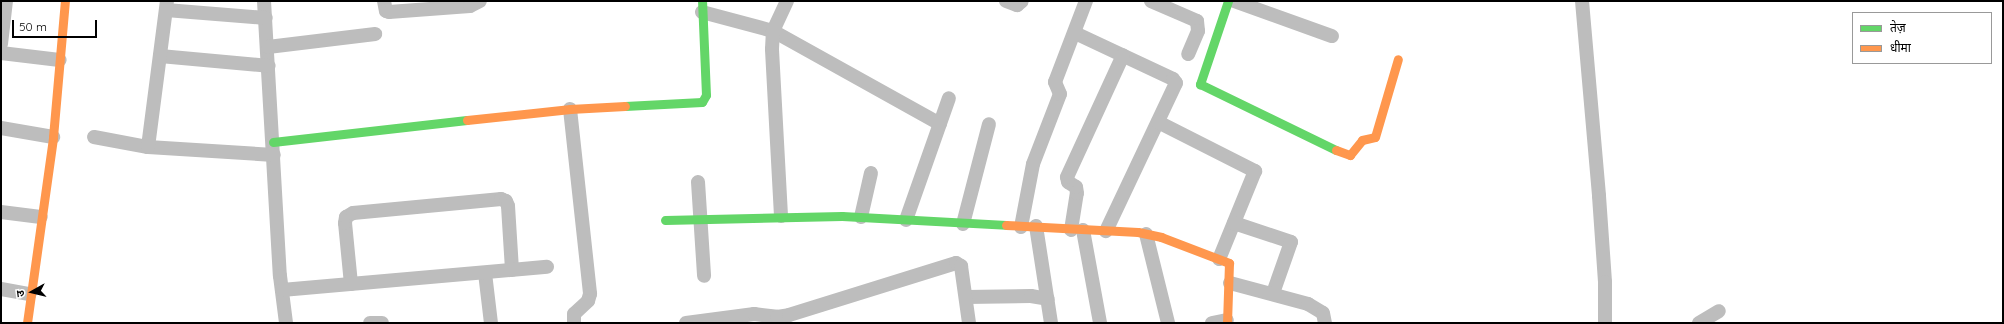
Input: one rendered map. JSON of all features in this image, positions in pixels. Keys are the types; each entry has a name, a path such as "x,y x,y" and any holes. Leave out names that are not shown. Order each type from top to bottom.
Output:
{"street":[{"path":"1,44 6,1"},
{"path":"27,323 53,137 65,1"},
{"path":"264,1 282,290 286,323"},
{"path":"384,1 386,11 389,12 470,6 480,1"},
{"path":"781,216 773,31 787,1"},
{"path":"1006,1 1017,5 1022,1"},
{"path":"1021,227 1033,164 1060,94 1055,82 1086,1"},
{"path":"1151,1 1197,21 1198,31 1188,54"},
{"path":"1228,1 1199,80 1200,84 1342,153 1350,155 1359,142 1375,137 1398,58"},
{"path":"1234,1 1332,36"},
{"path":"1582,1 1599,196 1605,282 1605,323"},
{"path":"148,147 166,5 266,18"},
{"path":"94,137 148,147 273,149 570,109 705,100 702,6 773,31 856,80 940,124"},
{"path":"1075,32 1175,80 1175,87 1106,231"},
{"path":"268,47 375,34"},
{"path":"1,53 60,60"},
{"path":"1100,323 1077,230 1076,187 1068,182 1067,177 1123,55"},
{"path":"160,56 268,66"},
{"path":"906,220 949,98"},
{"path":"570,109 590,294 588,301 574,314 574,323"},
{"path":"1158,122 1253,168 1255,173 1219,259"},
{"path":"963,224 989,124"},
{"path":"1,128 53,137"},
{"path":"861,217 871,173"},
{"path":"698,182 702,218 704,276"},
{"path":"351,284 345,223 346,217 353,213 502,199 506,201 508,206 512,270"},
{"path":"1,212 41,217"},
{"path":"665,220 781,216 861,217 1021,227 1036,226 1146,234 1230,264 1227,321 1212,323"},
{"path":"1234,223 1291,242 1273,293"},
{"path":"1036,226 1051,323"},
{"path":"1146,234 1168,323"},
{"path":"686,323 754,314 777,317 789,315 956,263 962,266 969,323"},
{"path":"282,290 547,267"},
{"path":"485,273 491,323"},
{"path":"1230,283 1273,293 1319,309 1325,323"},
{"path":"1,289 30,294"},
{"path":"966,297 1031,296 1048,299"},
{"path":"1699,323 1719,311"},
{"path":"370,323 382,323"}],"traffic: fast":[{"path":"625,106 702,102 706,95 702,1"},
{"path":"1228,1 1200,84 1336,150"},
{"path":"273,142 467,120"},
{"path":"665,220 842,216 1006,225"}],"traffic: slow":[{"path":"27,323 53,137 65,1"},
{"path":"1336,150 1350,155 1362,140 1375,137 1398,59"},
{"path":"467,120 570,109 625,106"},
{"path":"1006,225 1138,232 1161,237 1229,263 1227,323"}]}
